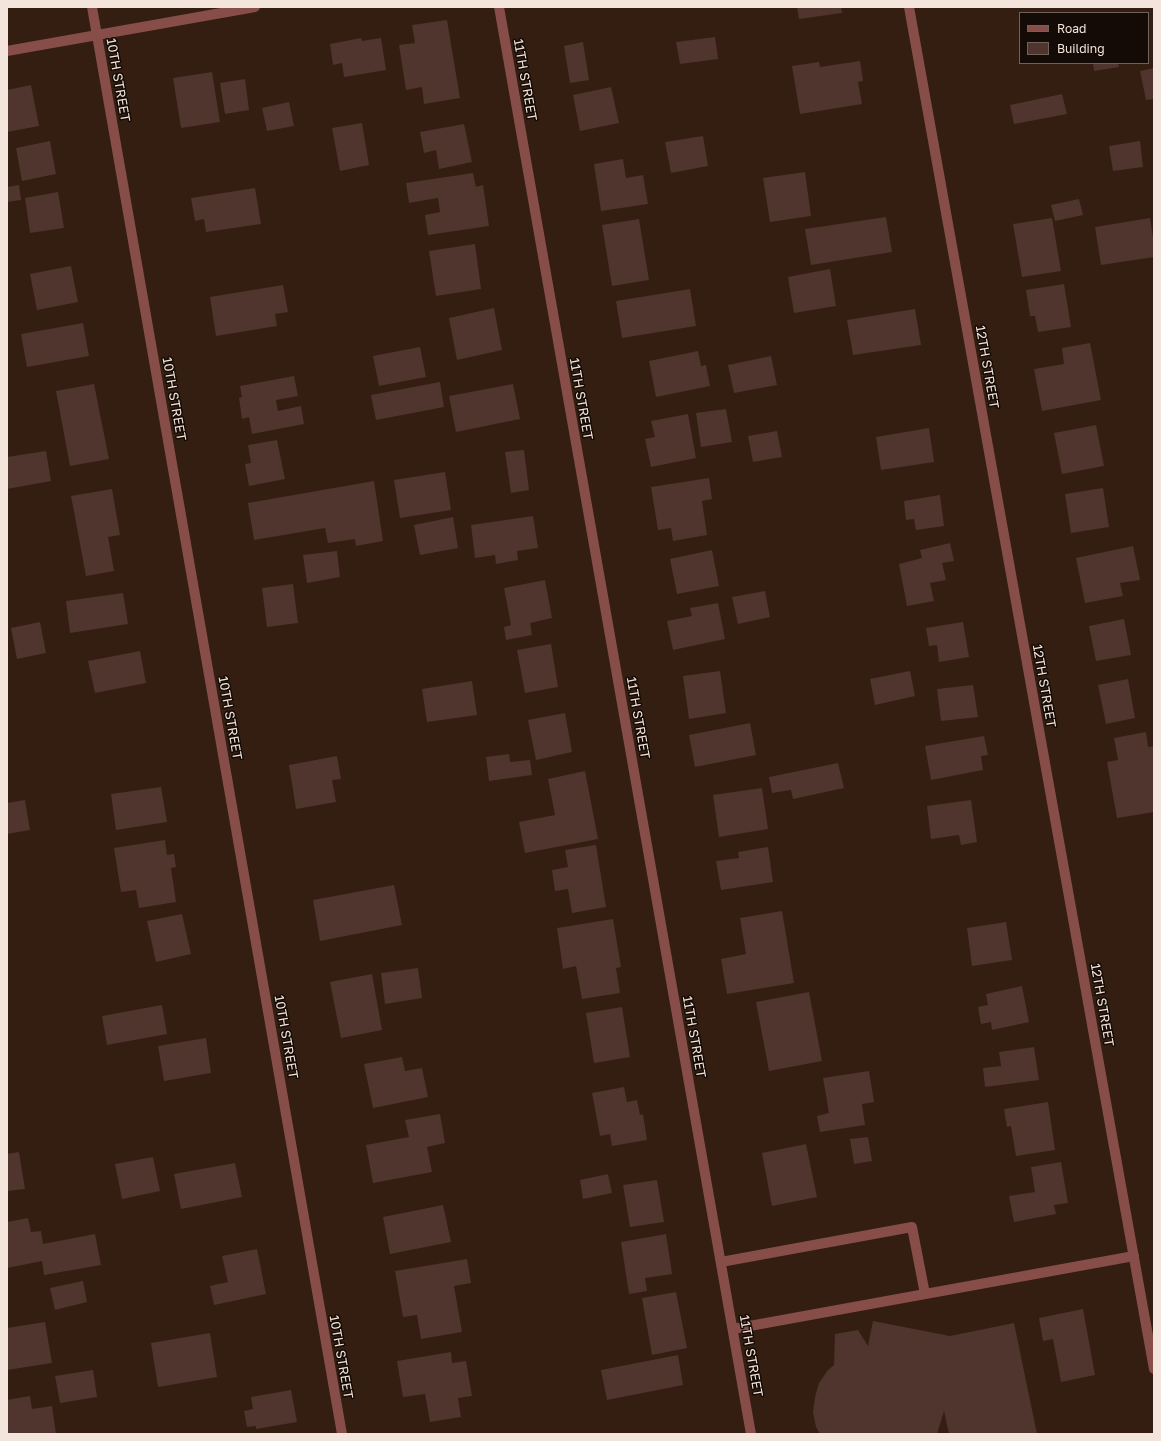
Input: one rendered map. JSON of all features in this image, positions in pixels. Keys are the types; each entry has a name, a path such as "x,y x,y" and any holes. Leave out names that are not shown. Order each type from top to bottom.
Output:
{"street":[{"name":"10TH STREET","path":"92,7 342,1434"},
{"path":"7,51 255,7"},
{"name":"11TH STREET","path":"499,7 751,1434"},
{"name":"12TH STREET","path":"909,7 1154,1369"},
{"path":"721,1262 912,1227 925,1294"},
{"path":"733,1329 1134,1256"}],"building":[{"path":"797,7 841,7 842,13 799,19"},
{"path":"447,20 460,98 424,104 422,87 406,90 399,45 415,43 412,25"},
{"path":"715,37 718,59 680,64 676,42"},
{"path":"361,38 362,41 381,38 386,70 344,77 342,63 333,65 330,44"},
{"path":"583,42 589,80 570,83 564,46"},
{"path":"860,61 863,81 858,82 862,104 800,114 792,66 819,62 820,67"},
{"path":"1093,64 1118,64 1119,67 1094,71"},
{"path":"1154,68 1154,99 1146,100 1140,71"},
{"path":"212,72 220,122 181,128 173,78"},
{"path":"245,79 249,110 225,114 220,83"},
{"path":"31,85 39,126 7,132 7,90"},
{"path":"611,87 619,123 580,131 573,95"},
{"path":"1062,94 1067,114 1014,124 1010,105"},
{"path":"289,102 294,126 267,131 262,108"},
{"path":"362,123 369,165 340,171 332,128"},
{"path":"464,124 472,162 439,169 436,150 424,153 420,132"},
{"path":"703,136 708,166 671,173 665,142"},
{"path":"50,141 56,174 22,181 16,148"},
{"path":"1140,141 1143,167 1113,171 1109,146"},
{"path":"623,159 626,178 643,175 648,204 601,211 594,164"},
{"path":"805,172 811,216 770,222 763,178"},
{"path":"473,173 476,187 483,185 489,226 428,235 425,215 440,212 438,198 409,203 406,183"},
{"path":"19,185 21,200 7,202 7,187"},
{"path":"255,188 261,224 206,232 204,219 195,221 191,198"},
{"path":"58,192 64,228 30,233 25,198"},
{"path":"1079,199 1083,215 1055,221 1051,205"},
{"path":"886,217 892,252 811,265 805,229"},
{"path":"1052,218 1061,271 1022,277 1013,224"},
{"path":"1150,218 1154,244 1154,257 1101,265 1095,227"},
{"path":"639,219 649,280 612,286 602,225"},
{"path":"475,244 481,289 436,296 429,251"},
{"path":"71,266 78,302 37,310 30,274"},
{"path":"830,269 836,306 794,313 788,277"},
{"path":"1064,284 1071,327 1038,332 1035,316 1030,316 1026,290"},
{"path":"283,285 288,312 275,314 277,326 216,336 210,297"},
{"path":"690,289 696,326 622,338 616,301"},
{"path":"494,308 502,350 457,360 449,318"},
{"path":"915,309 921,345 853,355 847,320"},
{"path":"83,323 89,356 27,367 21,334"},
{"path":"1090,343 1101,400 1042,411 1034,369 1064,364 1062,348"},
{"path":"420,347 426,377 379,386 373,356"},
{"path":"698,351 701,366 706,365 710,386 656,397 649,361"},
{"path":"771,356 777,385 734,393 728,365"},
{"path":"294,376 298,396 276,400 278,411 301,406 304,424 252,434 249,417 242,419 239,398 242,397 240,386"},
{"path":"440,382 444,407 376,420 371,395"},
{"path":"94,384 109,459 70,466 56,391"},
{"path":"513,384 520,419 456,432 449,396"},
{"path":"726,409 732,442 701,447 696,413"},
{"path":"688,414 696,458 651,467 645,439 655,437 651,421"},
{"path":"1096,425 1104,466 1062,474 1054,433"},
{"path":"929,428 934,462 881,470 876,437"},
{"path":"777,431 782,457 753,462 748,436"},
{"path":"277,440 285,479 249,486 245,464 251,463 248,445"},
{"path":"524,450 529,490 511,493 505,452"},
{"path":"46,451 51,481 7,489 7,457"},
{"path":"445,472 451,510 400,518 394,480"},
{"path":"709,478 712,499 702,501 707,535 673,541 671,528 658,530 651,487"},
{"path":"374,481 383,541 356,546 355,539 328,543 325,528 254,540 248,503"},
{"path":"1103,488 1109,527 1071,533 1065,494"},
{"path":"112,489 120,535 108,537 114,571 86,576 71,496"},
{"path":"940,495 944,526 916,530 914,519 906,520 904,501"},
{"path":"533,516 538,548 517,551 518,560 496,564 495,555 475,558 471,525"},
{"path":"453,517 458,548 420,555 414,525"},
{"path":"950,543 954,561 942,563 946,580 930,583 934,601 907,606 899,564 922,558 920,550"},
{"path":"1133,546 1140,580 1120,583 1123,596 1085,603 1076,558"},
{"path":"712,550 719,586 677,594 670,559"},
{"path":"337,551 340,577 307,583 303,555"},
{"path":"545,580 552,618 530,623 532,635 506,640 504,627 511,625 504,588"},
{"path":"293,584 298,623 267,627 262,588"},
{"path":"765,591 770,617 738,624 732,597"},
{"path":"123,593 128,624 70,633 66,601"},
{"path":"718,603 725,639 673,650 667,621 692,616 690,608"},
{"path":"1124,619 1131,655 1096,661 1089,626"},
{"path":"40,622 46,653 17,659 11,628"},
{"path":"963,622 969,657 939,662 937,645 929,646 926,628"},
{"path":"551,644 558,687 525,693 517,650"},
{"path":"140,651 146,683 95,693 88,661"},
{"path":"720,671 726,713 689,719 683,676"},
{"path":"910,671 915,696 875,705 870,679"},
{"path":"1128,679 1135,718 1106,724 1098,685"},
{"path":"472,681 477,715 427,722 422,689"},
{"path":"973,685 978,717 941,721 937,689"},
{"path":"565,713 572,752 536,760 528,720"},
{"path":"750,723 756,755 695,767 689,735"},
{"path":"1146,732 1148,747 1154,746 1154,812 1117,818 1107,762 1118,760 1114,738"},
{"path":"984,736 988,755 981,756 983,770 931,780 925,746"},
{"path":"509,754 510,762 530,760 532,775 489,781 486,757"},
{"path":"337,756 341,779 332,780 336,802 296,809 289,765"},
{"path":"838,763 844,788 793,799 791,790 772,793 769,777"},
{"path":"585,771 598,839 525,853 519,822 555,815 548,779"},
{"path":"161,787 167,822 116,830 111,794"},
{"path":"762,788 768,829 719,837 713,795"},
{"path":"25,800 30,830 7,834 7,803"},
{"path":"971,800 977,842 961,845 959,835 931,839 927,806"},
{"path":"165,840 167,855 174,854 176,867 171,868 176,902 139,908 136,890 121,892 114,848"},
{"path":"596,845 606,907 572,913 568,889 555,891 552,870 568,867 565,850"},
{"path":"768,847 773,882 721,890 716,861 739,858 738,852"},
{"path":"394,885 402,925 320,941 313,900"},
{"path":"782,911 794,983 727,994 721,959 746,954 740,918"},
{"path":"182,914 191,954 156,962 147,921"},
{"path":"613,919 621,967 616,968 620,993 582,999 576,966 563,969 557,928"},
{"path":"1006,922 1012,960 972,966 967,928"},
{"path":"418,968 422,998 385,1004 381,973"},
{"path":"372,974 382,1030 341,1038 330,982"},
{"path":"1022,986 1029,1022 992,1030 991,1022 981,1024 978,1007 988,1005 986,994"},
{"path":"809,992 822,1061 769,1071 756,1002"},
{"path":"162,1005 167,1034 107,1045 102,1016"},
{"path":"622,1007 630,1057 594,1063 586,1013"},
{"path":"206,1038 211,1073 164,1081 158,1046"},
{"path":"1034,1047 1039,1080 985,1087 983,1068 1001,1066 999,1052"},
{"path":"402,1057 405,1071 422,1068 428,1097 373,1108 364,1064"},
{"path":"869,1071 874,1102 862,1104 865,1125 820,1132 817,1116 829,1113 823,1078"},
{"path":"624,1087 627,1102 637,1100 640,1115 643,1114 647,1140 612,1146 610,1134 600,1136 592,1093"},
{"path":"1048,1102 1055,1150 1016,1156 1011,1126 1007,1127 1004,1109"},
{"path":"440,1114 445,1143 427,1147 432,1172 373,1183 366,1145 409,1137 405,1120"},
{"path":"868,1137 872,1161 854,1164 850,1139"},
{"path":"806,1144 817,1197 772,1206 762,1153"},
{"path":"19,1152 25,1189 7,1191 7,1154"},
{"path":"153,1157 160,1191 122,1199 115,1164"},
{"path":"1061,1162 1068,1203 1054,1205 1056,1214 1014,1222 1009,1196 1035,1192 1031,1167"},
{"path":"235,1163 242,1197 181,1209 174,1174"},
{"path":"608,1174 612,1193 583,1199 580,1180"},
{"path":"657,1180 664,1222 630,1227 623,1185"},
{"path":"443,1205 451,1242 390,1254 383,1217"},
{"path":"28,1218 31,1232 41,1231 43,1244 95,1234 101,1265 44,1275 42,1261 7,1268 7,1222"},
{"path":"666,1234 672,1274 645,1278 647,1291 629,1294 621,1242"},
{"path":"257,1249 266,1294 214,1305 210,1286 228,1282 222,1256"},
{"path":"467,1259 471,1283 454,1286 462,1332 421,1339 417,1315 403,1317 395,1271"},
{"path":"83,1281 87,1302 55,1310 50,1288"},
{"path":"676,1292 687,1348 652,1355 642,1298"},
{"path":"1083,1309 1095,1375 1061,1382 1053,1339 1043,1341 1039,1318"},
{"path":"873,1321 950,1336 1014,1323 1037,1434 949,1434 944,1411 937,1434 820,1434 816,1427 813,1412 815,1397 819,1383 828,1370 834,1365 835,1334 858,1330 868,1346"},
{"path":"45,1322 52,1363 7,1370 7,1328"},
{"path":"210,1333 217,1377 158,1387 151,1343"},
{"path":"451,1352 452,1363 466,1361 472,1396 458,1398 461,1417 430,1422 425,1394 403,1397 397,1361"},
{"path":"678,1355 683,1385 607,1400 601,1370"},
{"path":"93,1370 97,1397 60,1403 55,1376"},
{"path":"291,1390 297,1422 256,1429 256,1426 247,1427 244,1411 253,1409 251,1397"},
{"path":"30,1396 32,1409 52,1406 56,1434 7,1434 7,1400"}]}
